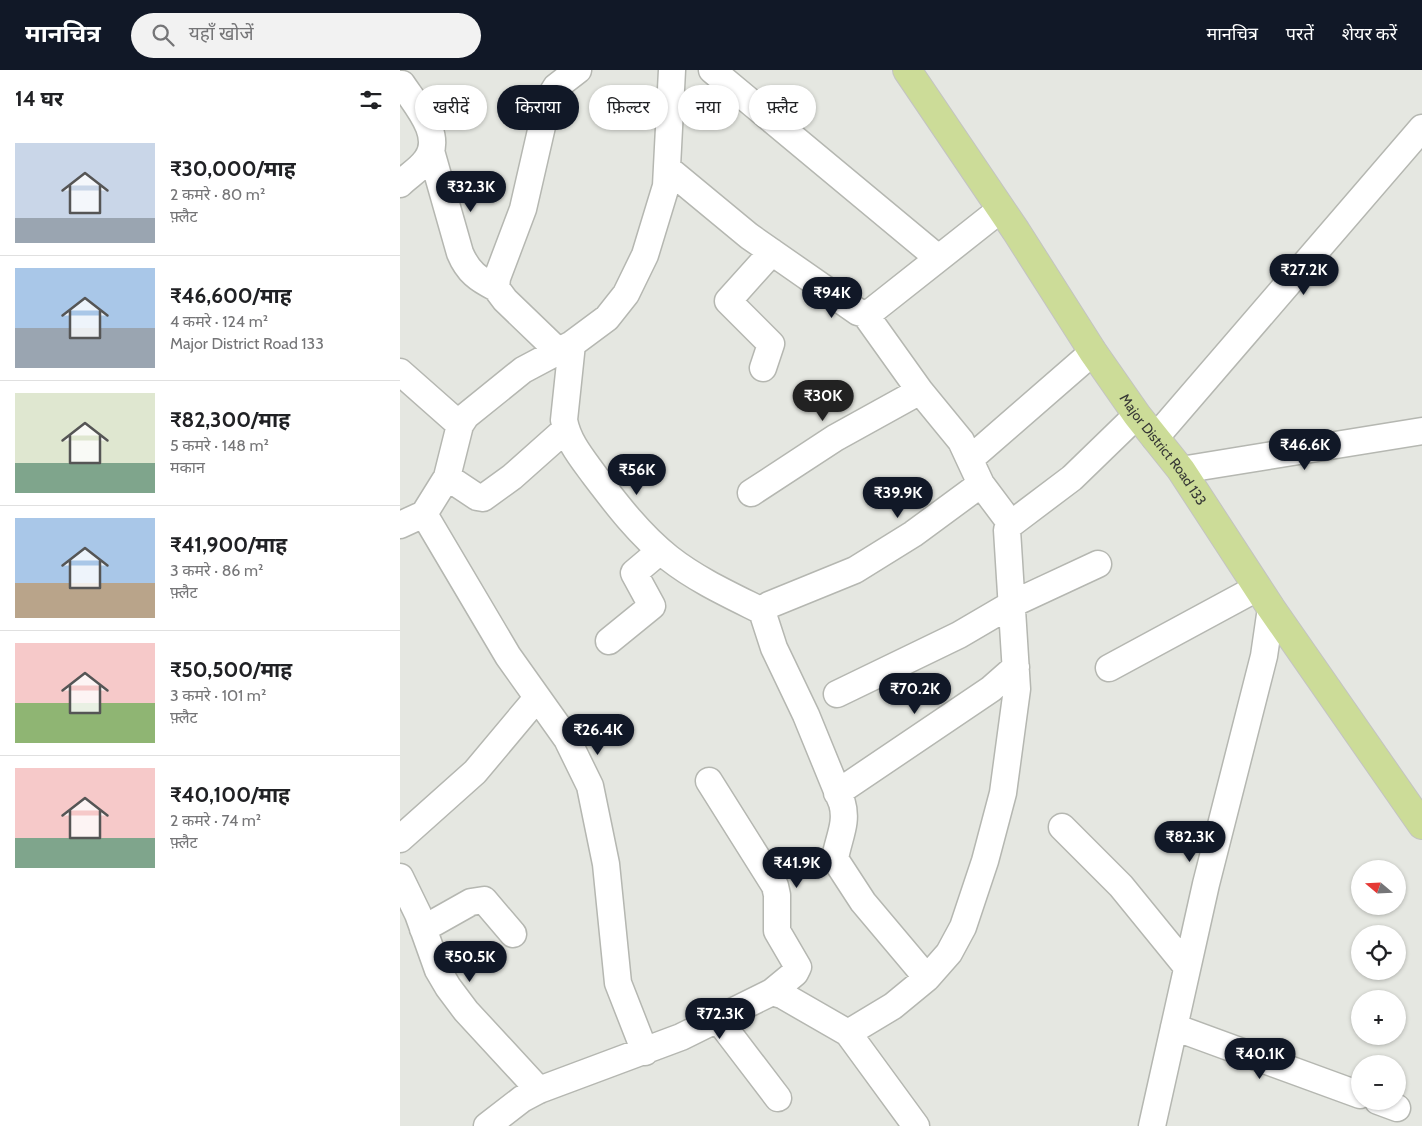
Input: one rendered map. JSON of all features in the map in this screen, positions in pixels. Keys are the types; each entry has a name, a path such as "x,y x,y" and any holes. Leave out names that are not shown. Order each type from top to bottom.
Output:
{"main road":[{"name":"Major District Road 133","path":"906,70 1001,209 1093,352 1154,438 1181,470 1264,598 1422,825"}],"street":[{"path":"496,288 497,278 524,209 548,100 556,87 578,70"},
{"path":"645,1052 618,983 606,864 590,786 567,739 553,716 537,698 508,656 409,526 447,477 460,425 466,416 523,370 565,348 607,318 626,294 645,255 666,186 672,70"},
{"path":"712,70 938,258"},
{"path":"400,184 427,160 433,141 430,129 403,80"},
{"path":"1154,438 1422,128"},
{"path":"431,151 460,253 466,267 476,278 496,288 505,300 565,348"},
{"path":"668,169 772,252 858,312 865,314 920,391 949,424 970,460 981,484 1012,524"},
{"path":"865,314 872,311 1001,209"},
{"path":"763,368 771,344 728,301 772,252"},
{"path":"565,348 564,410 566,429 578,453 638,530 660,551 693,575 762,611 774,648 806,715 845,814 835,859 864,902 927,978"},
{"path":"970,460 1093,352"},
{"path":"400,372 460,425"},
{"path":"752,493 835,438 920,391"},
{"path":"848,1033 893,1006 927,978 949,953 963,927 985,861 1003,793 1017,689 1006,535 1012,524 1072,478 1137,415"},
{"path":"447,477 477,497 483,498 512,477 566,429"},
{"path":"1181,470 1422,431"},
{"path":"762,611 769,605 855,570 913,534 981,484"},
{"path":"609,641 652,606 634,573 636,568 660,551"},
{"path":"838,694 959,635 1012,604 1098,564"},
{"path":"1110,668 1264,598 1264,656 1206,884 1152,1126"},
{"path":"837,793 991,689 1016,667"},
{"path":"400,840 475,772 537,698"},
{"path":"487,1126 522,1099 539,1090 681,1037 772,992 796,973 798,967 777,931 777,891 709,781"},
{"path":"1062,827 1121,886 1188,967"},
{"path":"400,877 424,929 438,970 448,987 466,1011 539,1090"},
{"path":"424,929 471,902 484,900 513,934"},
{"path":"772,992 782,995 848,1033 916,1126"},
{"path":"717,1018 778,1098"},
{"path":"1174,1027 1351,1092"}]}
